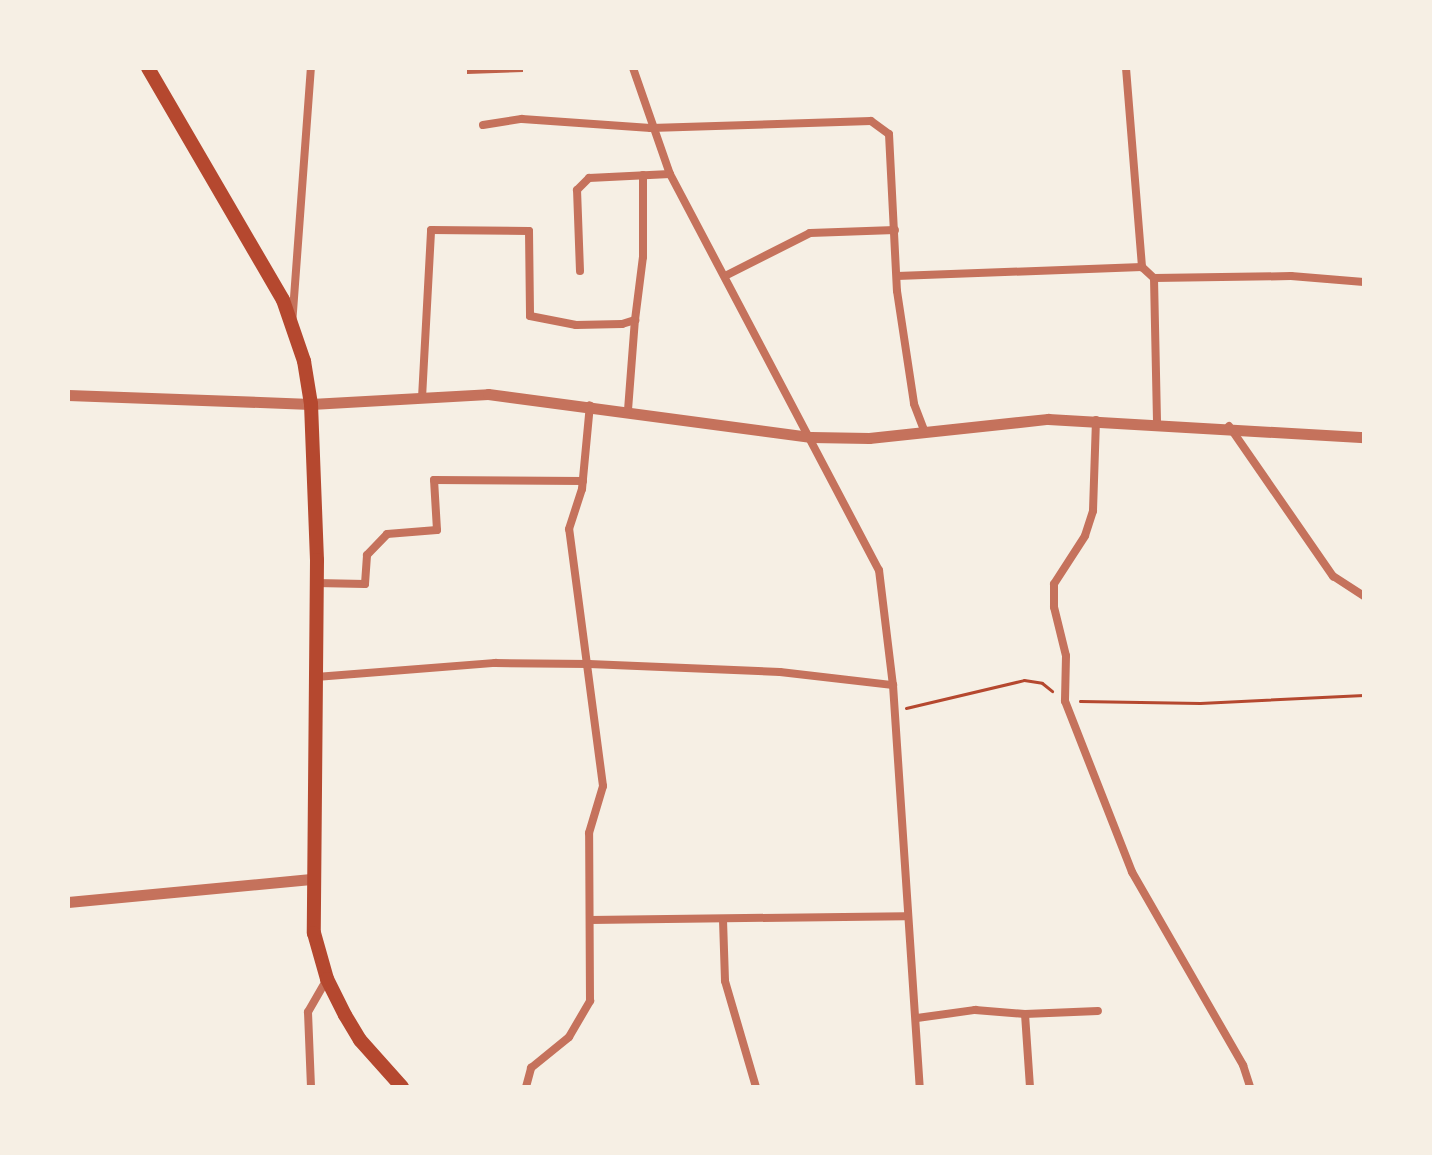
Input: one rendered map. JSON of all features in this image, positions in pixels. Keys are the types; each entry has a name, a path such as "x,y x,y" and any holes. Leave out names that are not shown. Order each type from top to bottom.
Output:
{"main road":[{"path":"148,68 292,325 311,404 316,583 311,879 314,933 327,979 360,1040 402,1087"}],"street":[{"path":"292,325 311,68"},
{"path":"633,68 651,128 670,174 879,570 893,685 905,916 917,1018 920,1087"},
{"path":"1126,68 1142,267 1154,278 1291,276 1364,282"},
{"path":"483,125 522,119 651,128 871,121 889,134 897,276 914,404 925,432"},
{"path":"580,271 577,190 589,178 670,174"},
{"path":"628,410 643,257 643,175"},
{"path":"422,398 431,230 529,231 530,316 576,325 635,320"},
{"path":"725,276 810,233 895,230"},
{"path":"897,276 1142,267"},
{"path":"1154,278 1157,422"},
{"path":"68,395 311,404 488,394 628,410 811,437 925,432 993,423 1096,420 1229,426 1364,437"},
{"path":"526,1087 531,1068 569,1037 590,1001 589,833 603,786 569,529 583,481 590,405"},
{"path":"1096,420 1093,511 1085,536 1054,584 1054,607 1066,656 1065,701 1132,872 1228,1038 1250,1087"},
{"path":"1229,426 1333,576 1364,596"},
{"path":"316,583 365,584 367,555 387,534 437,530 434,480 583,481"},
{"path":"315,677 495,663 589,664 780,672 893,685"},
{"path":"68,902 311,879"},
{"path":"590,920 905,916"},
{"path":"723,920 725,981 756,1087"},
{"path":"311,1087 308,1012 327,979"},
{"path":"917,1018 975,1010 1025,1014 1098,1011"},
{"path":"1025,1014 1030,1087"}],"path":[{"path":"895,711 1024,680 1042,683 1065,701 1200,703 1364,695"}],"building":[{"path":"467,68 523,68 523,72 467,74"}]}
